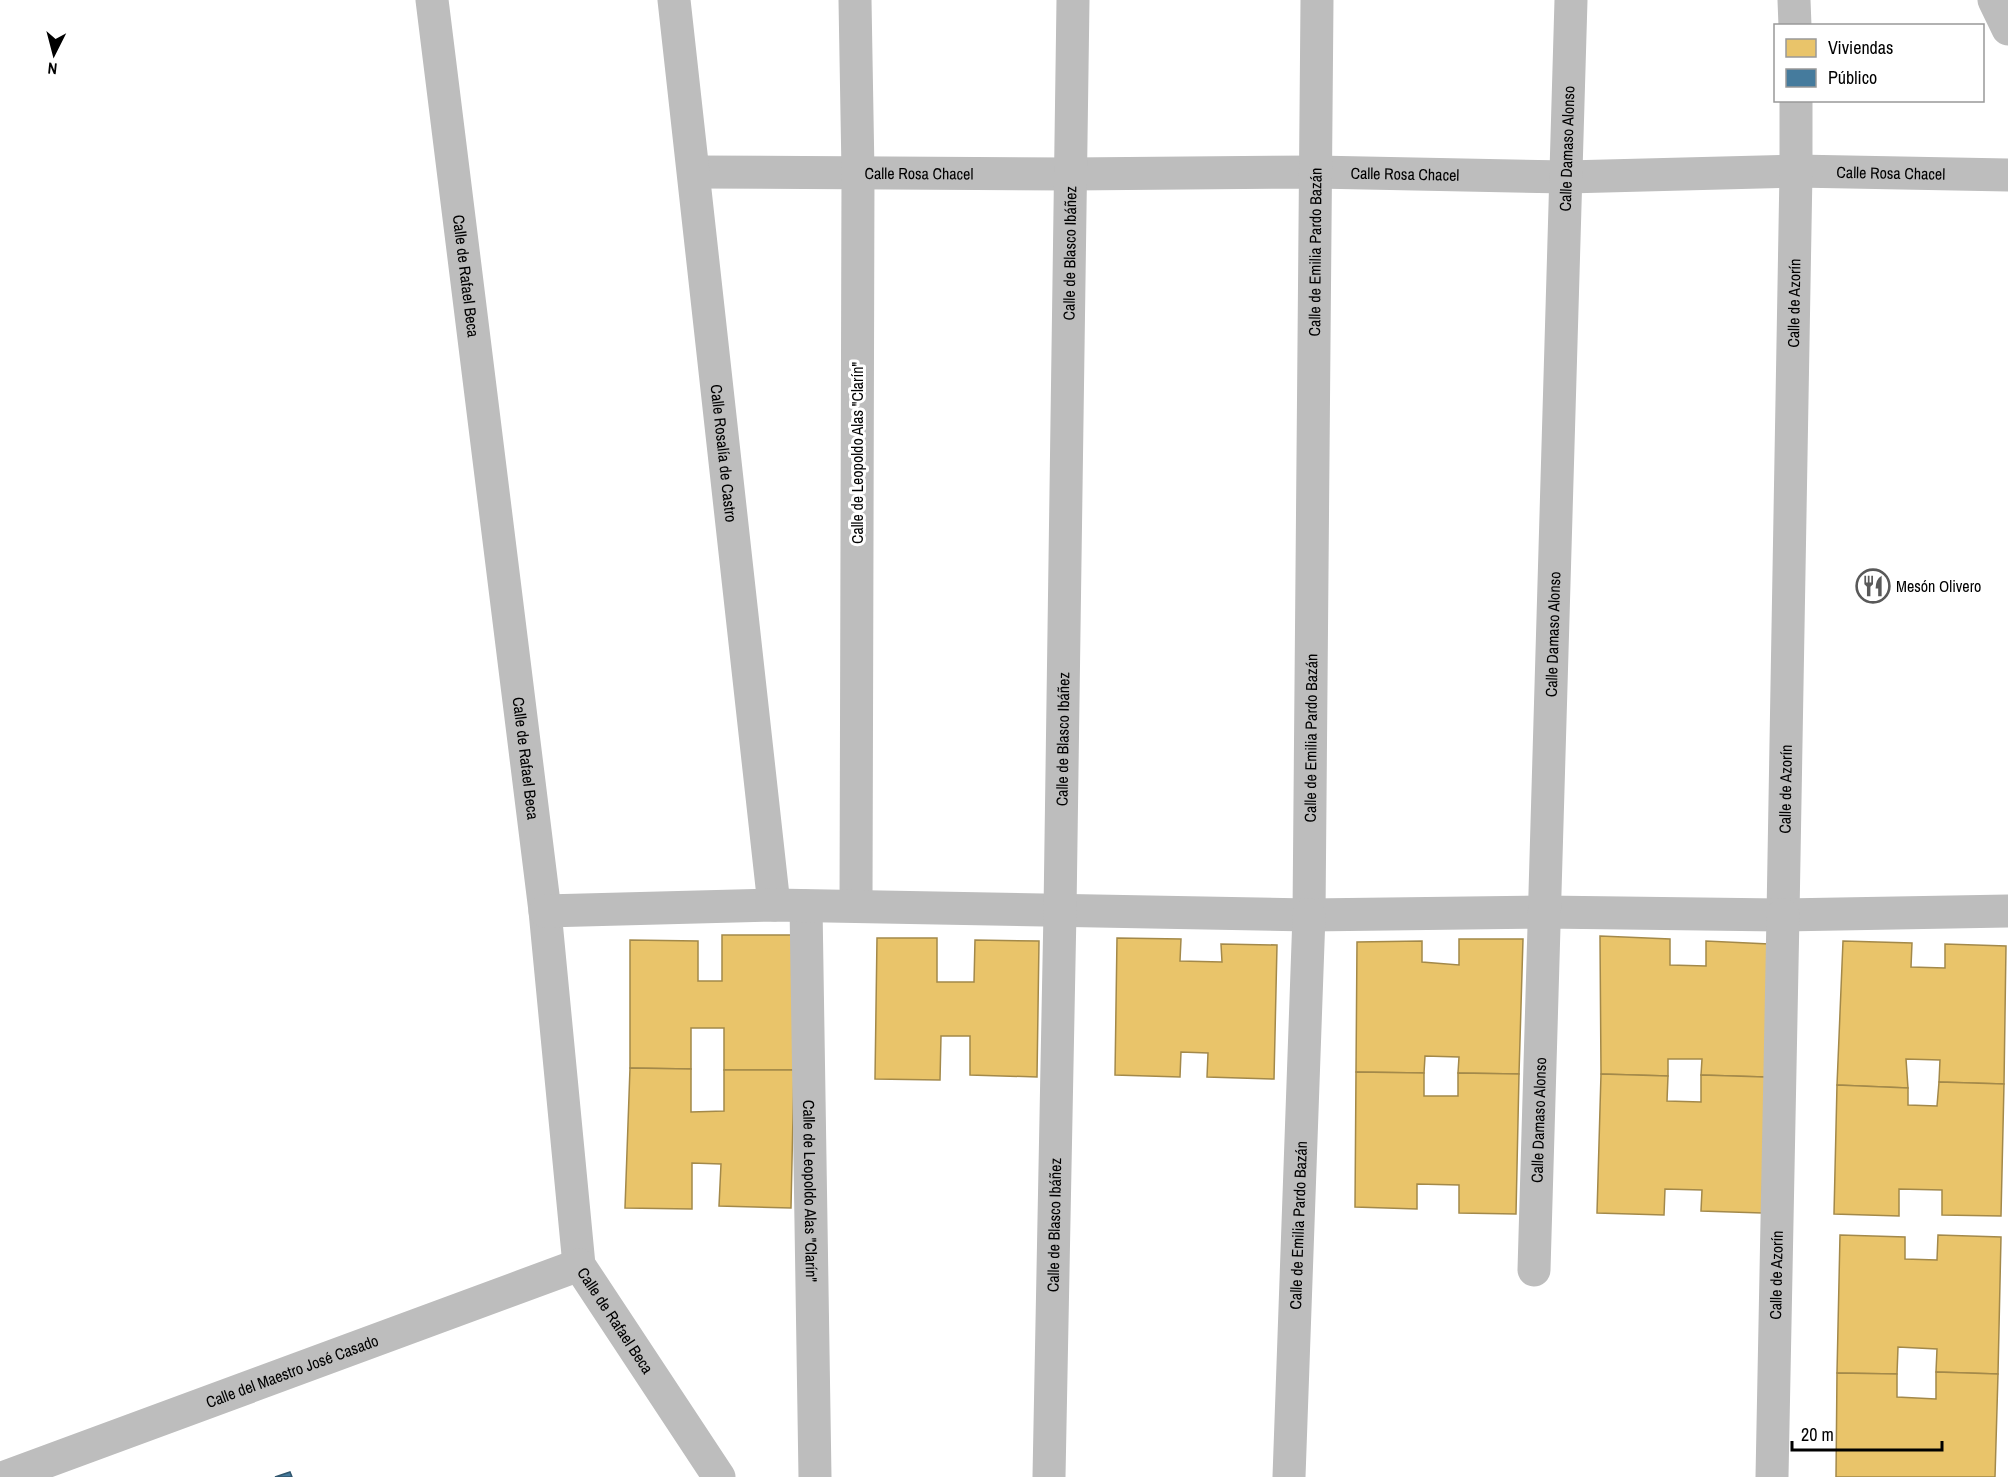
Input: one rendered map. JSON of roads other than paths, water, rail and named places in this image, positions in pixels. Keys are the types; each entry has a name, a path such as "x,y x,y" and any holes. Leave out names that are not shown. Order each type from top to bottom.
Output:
{"street":[{"name":"Calle de Rafael Beca","path":"432,0 545,911 579,1265 719,1477"},
{"name":"Calle Rosalía de Castro","path":"674,0 774,905"},
{"name":"Calle de Leopoldo Alas \"Clarín\"","path":"855,0 858,172 856,906"},
{"name":"Calle de Blasco Ibáñez","path":"1050,1477 1072,0"},
{"name":"Calle de Emilia Pardo Bazán","path":"1289,1477 1309,915 1317,0"},
{"name":"Calle Damaso Alonso","path":"1534,1270 1571,0"},
{"path":"1794,0 1795,24"},
{"path":"1994,0 2008,29"},
{"name":"Calle de Azorín","path":"1772,1477 1797,171 1796,102"},
{"name":"Calle Rosa Chacel","path":"694,172 1070,174 1316,172 1567,177 1797,171 2008,175"},
{"path":"545,911 774,905 1309,915 1544,912 1782,915 2008,912"},
{"name":"Calle de Leopoldo Alas \"Clarín\"","path":"806,906 815,1477"},
{"name":"Calle del Maestro José Casado","path":"4,1477 579,1265"}],"place":[{"name":"Mesón Olivero","path":"1873,586"}]}
